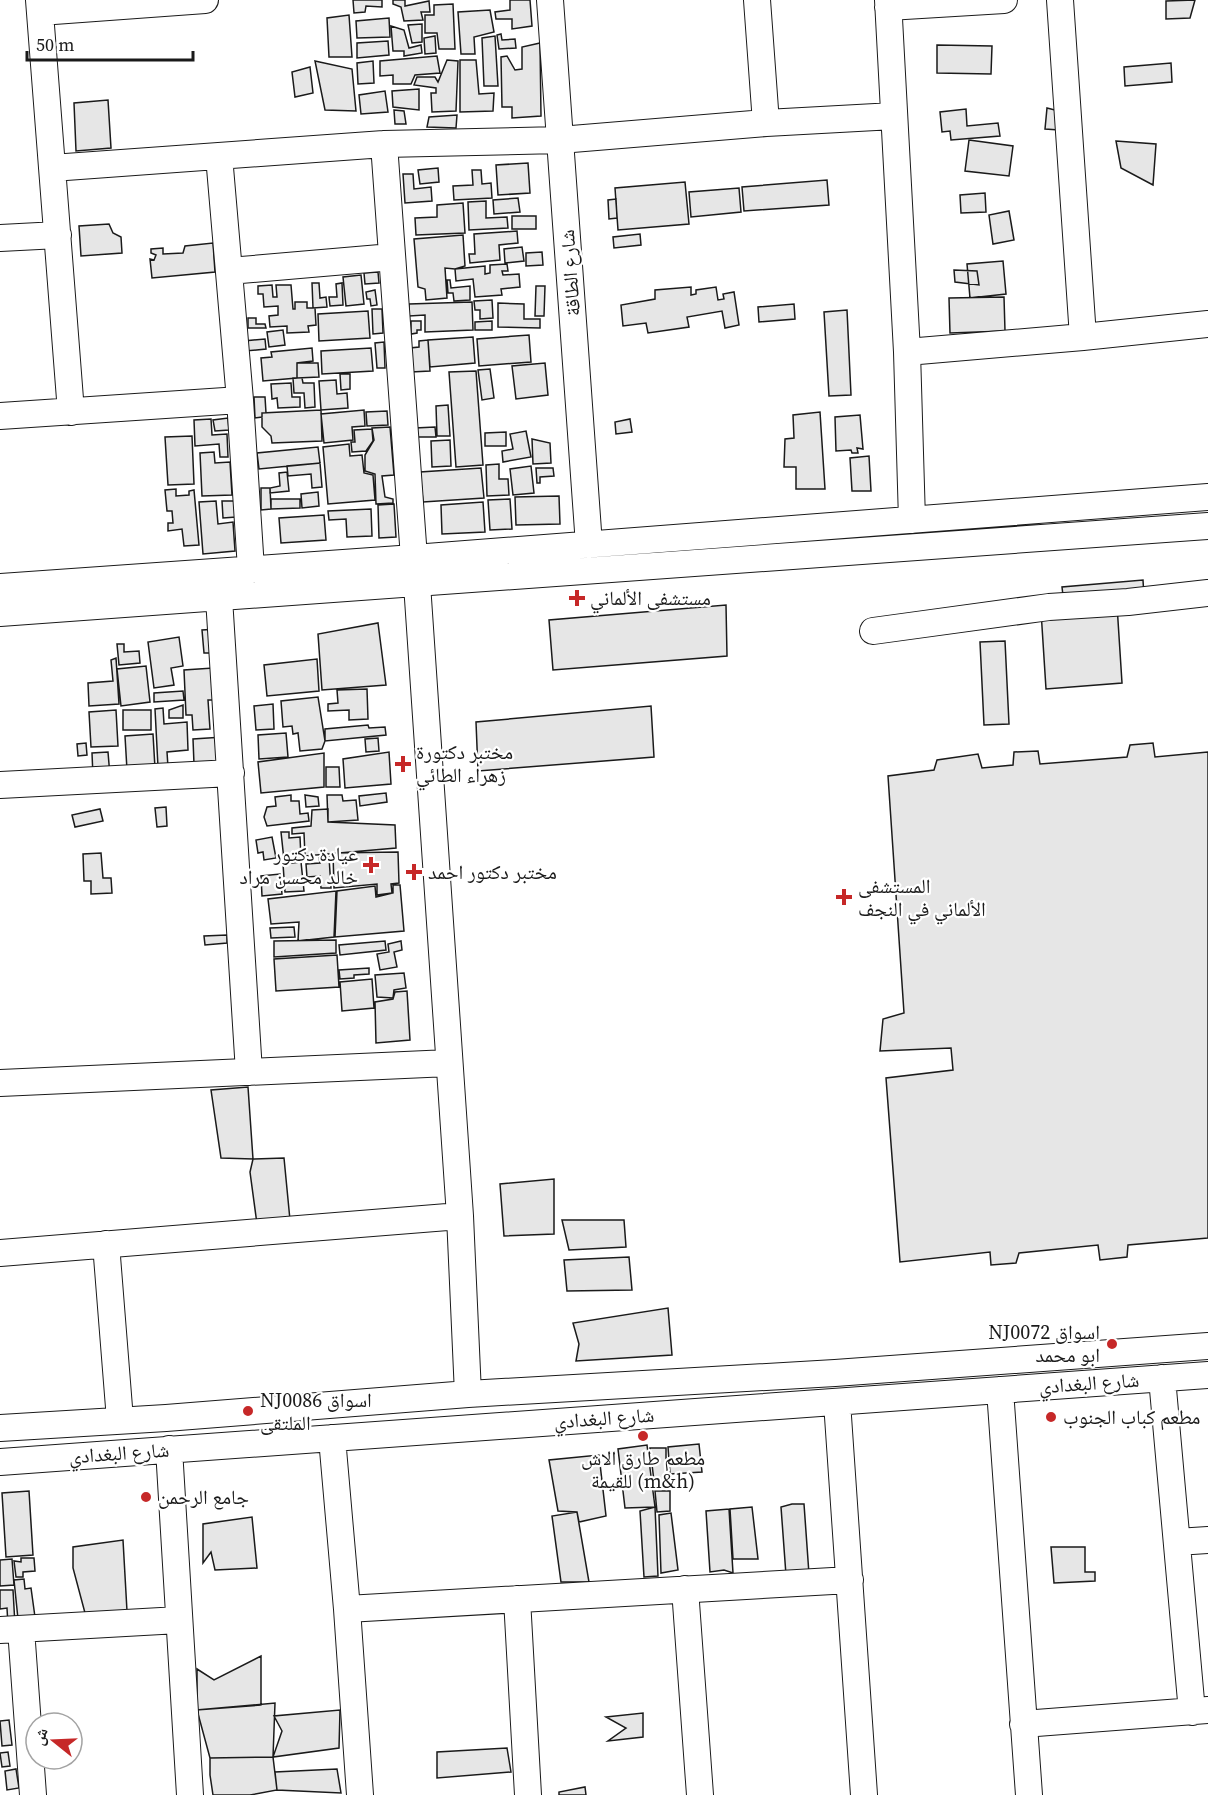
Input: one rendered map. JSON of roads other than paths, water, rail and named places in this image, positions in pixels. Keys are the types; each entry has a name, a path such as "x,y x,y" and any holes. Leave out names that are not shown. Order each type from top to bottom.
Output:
{"street":[{"path":"71,412 39,6 206,0"},
{"name":"شارع الطاقة","path":"550,0 589,545"},
{"path":"757,0 766,123"},
{"path":"912,520 907,352 888,4 1004,0"},
{"path":"1060,0 1083,337"},
{"path":"52,168 384,144 560,140 766,123 894,116"},
{"path":"384,144 414,558"},
{"path":"219,156 240,400 251,569"},
{"path":"0,238 58,235"},
{"path":"229,271 392,257"},
{"path":"907,352 1208,324"},
{"path":"0,416 240,400"},
{"path":"0,586 589,545 1208,496"},
{"path":"0,613 1208,526"},
{"path":"417,584 460,1216 468,1394"},
{"path":"873,631 1049,607 1128,602 1208,593"},
{"path":"219,598 249,1072"},
{"path":"0,785 231,773"},
{"path":"0,1083 449,1063"},
{"path":"0,1253 460,1216"},
{"path":"106,1244 120,1419"},
{"name":"شارع البغدادي","path":"0,1428 166,1418 468,1394 835,1373 1208,1346"},
{"name":"شارع البغدادي","path":"0,1461 1208,1375"},
{"path":"1023,1724 1200,1711 1177,1542 1162,1378"},
{"path":"1000,1390 1029,1795"},
{"path":"837,1402 864,1795"},
{"path":"279,1409 271,1419 269,1428 272,1436 280,1442"},
{"path":"239,1445 249,1429 248,1421 240,1412"},
{"path":"332,1438 360,1795"},
{"path":"169,1449 190,1795"},
{"path":"1177,1542 1208,1540"},
{"path":"347,1609 850,1580"},
{"path":"686,1589 700,1795"},
{"path":"517,1599 528,1795"},
{"path":"33,1795 10,1630 179,1620"}],"place":[{"name":"مستشفى الألماني","path":"577,598"},
{"name":"مختبر دكتورة زهراء الطائي","path":"403,764"},
{"name":"عيادة دكتور خالد محسن مراد","path":"371,865"},
{"name":"مختبر دكتور احمد","path":"414,872"},
{"name":"المستشفى الألماني في النجف","path":"844,897"},
{"name":"NJ0072 اسواق ابو محمد","path":"1112,1344"},
{"name":"NJ0086 اسواق الملتقى","path":"248,1411"},
{"name":"مطعم كباب الجنوب","path":"1051,1417"},
{"name":"مطعم طارق الاش للقيمة (m&h)","path":"643,1436"},
{"name":"جامع الرحمن","path":"146,1497"}]}
